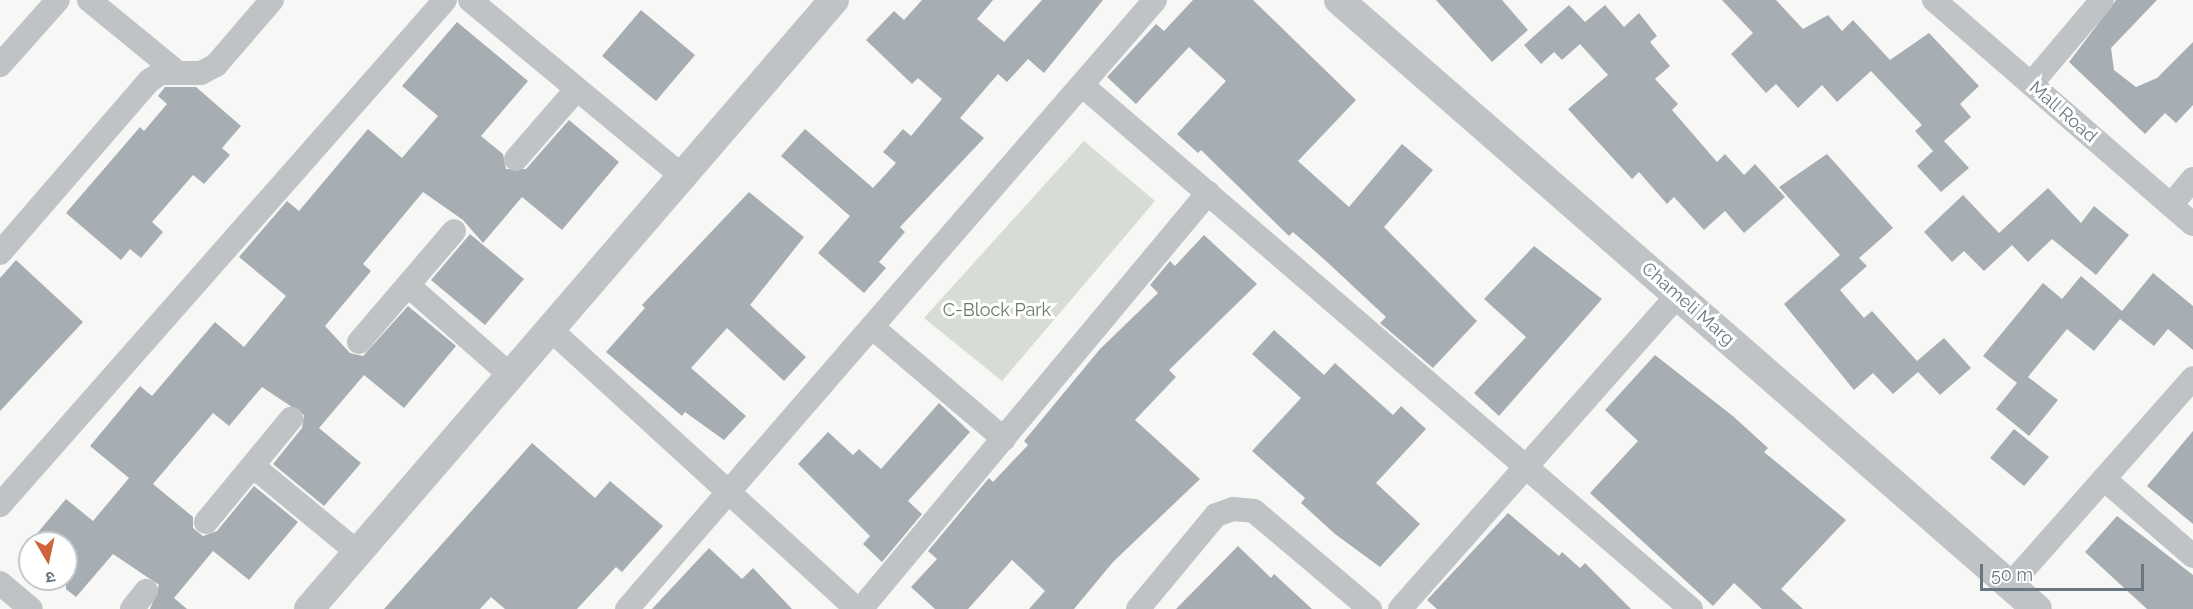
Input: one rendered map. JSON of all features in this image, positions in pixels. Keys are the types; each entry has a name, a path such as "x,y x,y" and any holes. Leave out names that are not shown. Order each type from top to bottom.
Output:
{"street":[{"path":"0,65 58,0"},
{"path":"89,0 177,72"},
{"path":"0,253 149,81 177,72 201,73 216,65 272,0"},
{"path":"0,505 445,0"},
{"path":"470,0 682,176"},
{"path":"309,609 834,0"},
{"path":"627,609 1083,86 1155,0"},
{"name":"Chameli Marg","path":"1339,0 2037,609"},
{"name":"Mall Road","path":"1934,0 2193,224"},
{"path":"2031,84 2102,0"},
{"path":"1083,86 1691,609"},
{"path":"516,159 576,90"},
{"path":"2170,205 2193,179"},
{"path":"550,329 728,494 859,609 1004,440 1208,193"},
{"path":"359,342 410,287 454,231"},
{"path":"410,287 510,375"},
{"path":"1400,609 1678,295"},
{"path":"872,327 1004,440"},
{"path":"2010,585 2192,381"},
{"path":"207,522 291,419"},
{"path":"254,467 357,552"},
{"path":"2104,479 2193,556"},
{"path":"1138,609 1216,515 1233,508 1254,511 1370,609"},
{"path":"0,583 31,609"}],"green space":[{"name":"C-Block Park","path":"1084,141 1155,201 1002,381 924,318"}],"building":[{"path":"922,0 993,0 977,19 1004,42 1042,0 1103,0 1044,73 1028,59 1007,82 998,74 960,118 984,138 900,227 905,232 879,262 886,268 864,293 818,253 850,216 781,156 805,129 873,188 896,163 883,152 903,129 911,136 942,99 918,78 912,84 866,40 894,11 904,20"},
{"path":"1193,0 1253,0 1356,100 1298,161 1349,207 1402,144 1433,170 1384,227 1477,321 1433,368 1380,323 1386,317 1326,261 1293,232 1289,236 1201,150 1198,153 1177,134 1226,81 1189,47 1136,104 1107,77 1156,24 1164,31"},
{"path":"1436,0 1502,0 1528,30 1492,62"},
{"path":"1722,0 1776,0 1803,29 1828,15 1842,31 1853,20 1890,60 1929,33 1979,86 1960,104 1971,117 1944,141 1969,168 1941,192 1917,166 1933,151 1915,131 1922,125 1871,71 1837,102 1822,85 1798,108 1776,84 1766,93 1731,54 1753,33"},
{"path":"2116,0 2157,0 2111,48 2114,70 2136,87 2157,78 2193,42 2193,105 2176,123 2165,113 2145,134 2069,62"},
{"path":"1569,5 1585,22 1605,5 1624,27 1639,13 1657,36 1650,42 1670,66 1655,79 1678,104 1672,110 1717,162 1725,154 1744,175 1755,164 1785,197 1744,233 1725,211 1704,230 1674,197 1667,204 1639,172 1632,179 1568,109 1608,75 1580,44 1562,60 1554,52 1541,64 1524,45"},
{"path":"641,10 695,55 656,101 602,56"},
{"path":"457,22 528,81 481,136 503,154 506,169 526,169 569,120 619,162 562,230 522,197 483,243 463,220 423,192 363,264 371,271 325,326 350,353 363,356 408,306 456,346 404,408 364,375 319,428 361,463 324,506 273,464 302,428 304,415 262,387 229,426 213,413 153,484 193,517 193,528 203,536 217,531 254,486 298,522 249,580 213,551 174,598 187,609 150,609 159,585 113,554 76,597 68,591 78,591 78,531 39,531 66,499 93,521 129,478 90,446 140,386 152,396 215,322 244,347 286,296 239,257 287,201 299,211 368,129 402,158 438,116 402,86"},
{"path":"165,87 196,87 241,126 222,148 230,155 204,184 193,175 152,222 163,232 141,258 130,249 121,260 66,213 140,127 144,131 167,104 158,96"},
{"path":"1827,154 1893,228 1859,258 1867,266 1840,290 1864,318 1872,311 1917,361 1944,338 1971,368 1940,395 1918,372 1893,394 1873,373 1854,390 1784,304 1840,255 1779,187"},
{"path":"2048,188 2081,223 2094,206 2129,235 2096,275 2052,239 2028,262 2012,245 1984,271 1964,251 1952,262 1924,232 1963,195 1999,233"},
{"path":"749,192 804,237 750,305 806,357 784,381 727,328 691,368 746,416 724,440 685,412 682,416 606,352 645,308 642,305"},
{"path":"470,234 524,279 485,325 431,280"},
{"path":"1204,235 1257,284 1169,370 1176,377 1135,420 1200,479 1113,562 1074,609 1029,609 1045,591 1012,560 968,609 935,609 911,587 937,559 928,551 989,478 993,482 1028,445 1024,441 1100,349 1158,293 1150,285 1170,261 1175,266"},
{"path":"1534,246 1602,299 1499,416 1474,393 1526,337 1484,299"},
{"path":"16,260 83,322 0,411 0,278"},
{"path":"2153,273 2193,306 2193,350 2168,329 2154,346 2120,319 2094,351 2067,329 2028,377 2058,400 2029,436 1996,409 2017,383 1983,356 2043,283 2062,299 2081,276 2122,311"},
{"path":"1274,330 1324,375 1335,363 1393,415 1401,406 1426,429 1376,483 1420,524 1380,567 1335,534 1301,503 1305,498 1252,451 1301,398 1252,354"},
{"path":"1655,355 1734,417 1768,448 1764,452 1846,520 1781,589 1803,609 1762,609 1734,583 1713,606 1590,493 1638,441 1605,410"},
{"path":"939,403 970,432 908,501 922,514 882,562 863,544 870,536 798,464 828,432 853,455 859,449 881,469"},
{"path":"2014,429 2049,457 2024,486 1990,458"},
{"path":"2193,431 2193,524 2147,486"},
{"path":"532,443 595,498 610,481 663,526 622,572 616,567 577,609 505,609 491,597 480,609 384,609"},
{"path":"1508,513 1559,556 1562,552 1580,568 1585,563 1631,609 1437,609 1427,600"},
{"path":"2117,516 2193,575 2193,609 2147,609 2085,552"},
{"path":"1238,546 1271,578 1274,574 1312,609 1176,609"},
{"path":"709,548 742,579 753,568 792,609 652,609"}]}
